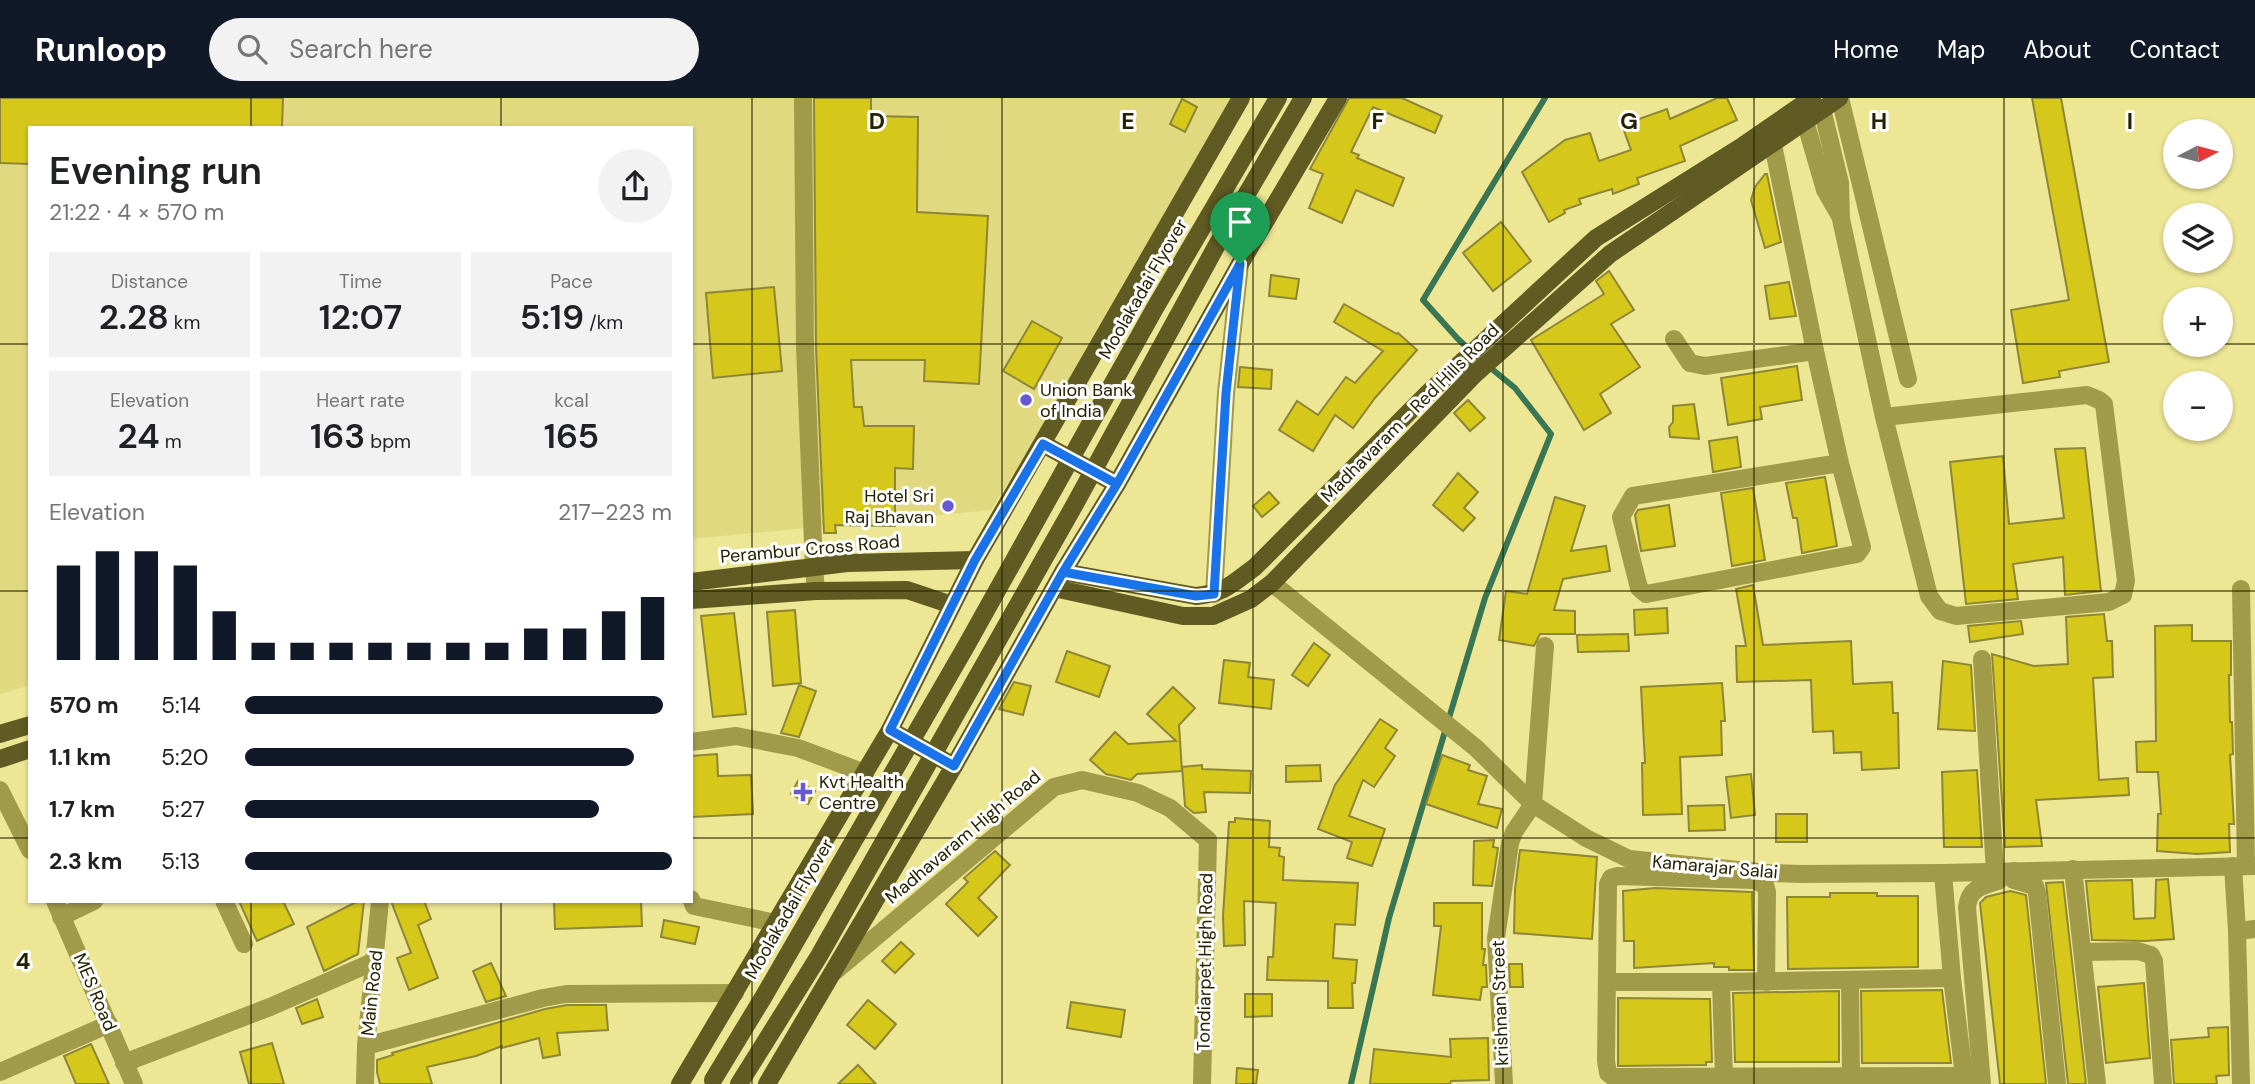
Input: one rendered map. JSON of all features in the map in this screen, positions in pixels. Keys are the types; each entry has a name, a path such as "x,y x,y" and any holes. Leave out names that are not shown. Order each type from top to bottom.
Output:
{"main road":[{"path":"680,1084 890,730 975,560 1241,98"},
{"name":"Moolakadai Flyover","path":"711,1082 764,996 965,648 1162,296 1278,98"},
{"path":"739,1084 819,956 1075,504 1218,243 1303,98"},
{"path":"767,1084 954,766 1240,264 1338,98"},
{"name":"Madhavaram - Red Hills Road","path":"1059,580 1182,616 1213,616 1251,599 1272,583 1469,368 1596,238 1771,135 1817,104 1840,98"},
{"name":"Madhavaram - Red Hills Road","path":"1771,135 1805,121 1817,104"},
{"name":"Madhavaram - Red Hills Road","path":"1214,594 1255,567 1426,395 1469,368"},
{"path":"1043,444 1117,484"},
{"name":"Perambur Cross Road","path":"693,582 875,561 975,560"},
{"path":"1059,580 1196,596 1214,594"},
{"path":"693,600 816,591 907,590 952,605"},
{"path":"0,734 28,726"},
{"path":"890,730 954,766"},
{"path":"0,759 28,750"}],"street":[{"path":"803,98 805,347 816,591"},
{"path":"1840,98 1908,379"},
{"path":"1817,104 1840,183 1841,219 1884,418 1929,596 1940,611 1956,616 2109,602 2123,595 2126,581 2104,404 2099,400 2087,395 1884,418"},
{"path":"1805,121 1825,190 1841,219"},
{"path":"1771,135 1815,351 1862,547 1857,554 1646,594 1639,588 1622,517 1633,496 1840,463"},
{"path":"1214,594 1226,393 1240,264"},
{"path":"1674,339 1690,363 1705,366 1815,351"},
{"name":"Kamarajar Salai","path":"1272,583 1476,748 1533,804 1586,838 1629,859 1768,873 1943,873 2245,866"},
{"path":"2241,589 2246,930 2241,1084"},
{"path":"1533,804 1545,646"},
{"path":"1982,659 2003,872 1998,881 1976,888 1968,898 1967,907 1982,1084"},
{"path":"693,741 736,736 798,748 865,773"},
{"name":"Madhavaram High Road","path":"831,974 1054,787 1082,780 1138,793 1170,808 1208,840"},
{"path":"0,790 28,846"},
{"name":"krishnan Street","path":"1504,1084 1496,938 1510,843 1514,832 1533,804"},
{"name":"Tondiarpet High Road","path":"1202,1084 1208,840"},
{"path":"2073,869 2097,1084"},
{"path":"2003,872 2014,880 2035,886 2037,893 2057,1084"},
{"path":"1766,982 1765,885 1754,880 1611,878 1608,884 1606,1061 1608,1073 1613,1077 1965,1080 1952,978 1943,873"},
{"path":"58,909 85,903"},
{"path":"225,903 244,944"},
{"name":"Main Road","path":"365,1084 366,1046 380,903"},
{"path":"693,903 694,906 776,923"},
{"name":"MES Road","path":"58,909 134,1084"},
{"path":"2083,952 2138,951 2151,955 2154,961 2163,1084"},
{"path":"124,1063 270,1007 375,961"},
{"path":"1607,982 1952,978"},
{"path":"1850,980 1851,1077"},
{"path":"1721,982 1724,1078"},
{"path":"366,1046 566,993 735,993"},
{"path":"0,1072 109,1024"}],"shaded area":[{"path":"0,98 1245,98 991,510 693,539 693,126 28,126 28,686 0,694"}],"building":[{"path":"0,98 283,98 282,126 28,126 28,164 0,163"},
{"path":"814,98 871,98 871,116 918,117 917,212 988,216 979,384 924,381 925,360 851,360 854,407 862,407 864,426 914,426 913,469 895,468 895,526 835,525 836,533 824,533 816,347"},
{"path":"1349,98 1402,98 1442,116 1435,133 1373,107 1351,152 1359,155 1357,158 1404,178 1393,206 1356,190 1342,223 1309,208 1323,174 1310,169"},
{"path":"1717,98 1727,98 1737,120 1680,146 1685,161 1637,178 1639,184 1613,194 1612,189 1579,199 1581,204 1564,210 1565,213 1549,222 1522,172 1565,140 1590,133 1599,161 1631,150 1622,125 1667,109 1670,119"},
{"path":"2032,98 2061,98 2109,362 2059,371 2060,377 2023,383 2011,310 2069,300"},
{"path":"1182,99 1197,107 1185,132 1170,124"},
{"path":"1765,174 1781,242 1765,248 1751,200 1755,187"},
{"path":"1501,222 1531,261 1493,291 1463,253"},
{"path":"1609,271 1634,310 1611,324 1640,367 1600,394 1611,413 1584,430 1531,340 1604,294 1596,281"},
{"path":"1271,275 1299,279 1296,299 1269,296"},
{"path":"1789,282 1796,316 1770,319 1765,286"},
{"path":"774,287 782,371 713,378 706,293"},
{"path":"1344,304 1398,333 1417,350 1353,428 1335,415 1313,451 1279,430 1297,401 1318,415 1346,377 1355,383 1383,351 1334,322"},
{"path":"1032,321 1062,338 1034,389 1003,371"},
{"path":"1797,366 1802,400 1760,407 1762,419 1728,425 1721,378"},
{"path":"1240,367 1272,370 1271,389 1238,387"},
{"path":"1468,400 1485,418 1470,431 1454,413"},
{"path":"1694,404 1699,439 1670,437 1673,406"},
{"path":"1737,437 1741,467 1713,472 1709,441"},
{"path":"2085,448 2101,591 2065,595 2063,557 2013,564 2018,599 1966,604 1950,462 2003,456 2009,524 2064,518 2055,449"},
{"path":"1458,473 1478,492 1464,508 1475,518 1463,531 1433,505"},
{"path":"1825,477 1837,546 1802,553 1797,518 1793,518 1786,483"},
{"path":"1753,488 1765,560 1732,566 1721,493"},
{"path":"1269,492 1279,503 1262,517 1253,506"},
{"path":"1555,497 1585,506 1571,551 1606,546 1610,571 1563,579 1554,610 1575,611 1575,634 1540,634 1534,646 1499,640 1506,591 1527,594"},
{"path":"1669,505 1675,546 1641,551 1635,515 1638,510"},
{"path":"1753,585 1763,645 1851,641 1853,684 1892,682 1893,713 1898,713 1899,768 1862,770 1861,752 1834,753 1833,731 1813,732 1811,680 1737,682 1736,646 1746,646 1736,589"},
{"path":"1667,608 1668,633 1635,635 1634,610"},
{"path":"795,610 801,683 773,686 767,612"},
{"path":"734,613 746,714 713,717 701,616"},
{"path":"2104,614 2107,641 2112,641 2113,677 2093,678 2099,780 2128,778 2129,795 2036,800 2042,846 2005,847 1992,654 2034,666 2068,664 2066,617"},
{"path":"2021,621 2023,634 1970,642 1968,626"},
{"path":"2192,625 2192,641 2231,641 2229,675 2233,754 2230,755 2234,824 2229,824 2230,852 2197,854 2157,851 2158,814 2161,814 2158,772 2137,772 2136,742 2156,741 2155,626"},
{"path":"1628,634 1629,651 1578,652 1577,635"},
{"path":"1314,643 1330,655 1308,686 1292,675"},
{"path":"1067,651 1110,666 1099,697 1056,682"},
{"path":"1224,660 1250,663 1248,677 1274,680 1271,709 1219,703"},
{"path":"1943,661 1971,665 1975,731 1938,729"},
{"path":"1014,682 1031,686 1023,715 999,709"},
{"path":"1722,683 1725,721 1721,721 1722,755 1680,757 1682,814 1643,815 1642,763 1645,763 1641,687"},
{"path":"799,685 816,691 799,737 781,733"},
{"path":"1173,687 1195,708 1179,725 1182,771 1137,774 1131,780 1106,774 1090,760 1115,732 1128,744 1176,741 1147,714"},
{"path":"1380,719 1397,730 1385,748 1395,756 1374,787 1363,780 1349,816 1385,829 1372,866 1347,858 1352,842 1318,829 1335,785"},
{"path":"717,754 718,776 751,775 753,814 693,817 693,756"},
{"path":"1442,755 1470,765 1468,770 1487,776 1478,804 1502,809 1497,828 1426,804"},
{"path":"1202,765 1202,769 1251,771 1250,793 1204,792 1206,812 1194,813 1185,806 1182,767"},
{"path":"1320,765 1321,781 1286,782 1286,766"},
{"path":"1977,770 1982,847 1944,847 1942,772"},
{"path":"1751,774 1755,815 1731,818 1726,777"},
{"path":"798,781 815,791 808,804 791,794"},
{"path":"1724,805 1725,830 1689,831 1688,806"},
{"path":"1776,814 1807,814 1807,842 1776,842"},
{"path":"1235,818 1270,821 1269,847 1280,848 1279,856 1284,857 1283,880 1358,883 1355,925 1335,924 1333,958 1357,960 1355,983 1352,983 1353,1008 1328,1008 1328,981 1267,980 1268,957 1273,957 1276,903 1244,901 1245,945 1224,946 1223,916 1229,822 1235,822"},
{"path":"1494,840 1493,847 1498,848 1492,886 1473,885 1474,841"},
{"path":"1520,850 1597,857 1592,939 1514,933 1515,889"},
{"path":"995,851 1010,865 978,898 997,917 978,936 946,904 968,882 964,878"},
{"path":"2168,879 2174,939 2092,940 2086,881 2132,880 2134,919 2155,918 2156,880"},
{"path":"2063,882 2086,1084 2068,1084 2046,883"},
{"path":"1655,888 1752,892 1754,970 1729,970 1729,967 1714,967 1714,963 1634,968 1634,941 1624,941 1623,891"},
{"path":"2010,891 2026,895 2046,1084 2000,1084 1980,903 1986,897"},
{"path":"1830,893 1918,896 1918,967 1788,969 1787,897 1830,897"},
{"path":"240,903 284,903 294,924 257,941"},
{"path":"354,903 364,903 358,954 324,971 307,927"},
{"path":"392,903 425,903 431,919 418,925 438,978 409,990 397,958 411,953"},
{"path":"554,903 641,903 642,926 555,929"},
{"path":"1434,903 1482,903 1482,949 1485,949 1483,965 1486,965 1487,987 1482,987 1480,1000 1433,995 1441,926 1434,926"},
{"path":"664,920 699,927 695,944 661,937"},
{"path":"901,942 914,954 895,973 882,961"},
{"path":"491,963 506,996 486,1002 473,971"},
{"path":"1509,964 1522,964 1523,987 1510,987"},
{"path":"2144,983 2150,1058 2106,1063 2098,987"},
{"path":"1942,990 1951,1063 1862,1063 1861,991"},
{"path":"1839,991 1839,1062 1735,1062 1733,993"},
{"path":"1245,994 1272,994 1272,1016 1245,1017"},
{"path":"1618,998 1710,999 1712,1062 1706,1062 1706,1065 1618,1066"},
{"path":"317,999 323,1017 302,1024 296,1008"},
{"path":"868,1000 896,1024 875,1049 847,1025"},
{"path":"1071,1002 1125,1010 1121,1037 1067,1028"},
{"path":"567,1005 606,1005 608,1030 557,1033 560,1055 543,1058 539,1038 427,1067 432,1084 380,1084 377,1060 393,1055 392,1053"},
{"path":"2228,1027 2229,1075 2216,1076 2217,1084 2174,1084 2171,1040 2209,1037 2208,1028"},
{"path":"1488,1038 1489,1080 1451,1081 1450,1084 1370,1084 1374,1049 1451,1057 1450,1039"},
{"path":"272,1043 284,1084 249,1084 240,1052"},
{"path":"91,1044 109,1084 76,1084 64,1056"},
{"path":"858,1065 876,1084 838,1084"},
{"path":"1237,1068 1258,1070 1256,1084 1236,1084"}],"waterway":[{"path":"1471,351 1423,300 1545,98"},
{"path":"1351,1084 1389,918 1485,598 1551,434 1515,388 1487,365"}],"place":[{"name":"Union Bank of India","path":"1026,400"},
{"name":"Hotel Sri Raj Bhavan","path":"948,506"},
{"name":"Kvt Health Centre","path":"803,792"}],"route":[{"path":"1240,264 1117,484 1063,572 954,766 890,730 975,560 1043,444 1117,484 1063,572 1196,596 1214,594 1226,393 1240,264"}]}
